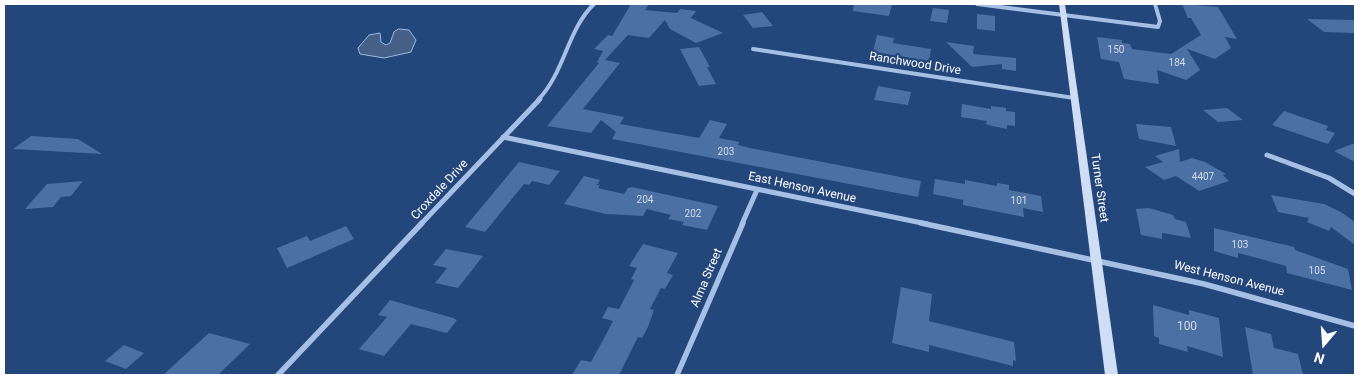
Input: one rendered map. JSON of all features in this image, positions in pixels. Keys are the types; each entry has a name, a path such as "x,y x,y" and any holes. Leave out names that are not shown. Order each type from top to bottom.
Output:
{"street":[{"name":"Croxdale Drive","path":"278,375 548,90 558,76 582,15 594,4"},
{"path":"977,4 1158,27 1160,21 1154,4"},
{"name":"Turner Street","path":"1062,4 1112,375"},
{"name":"Ranchwood Drive","path":"753,49 1074,98"},
{"name":"East Henson Avenue","path":"503,137 1096,259"},
{"path":"1267,155 1329,178 1355,194"},
{"name":"Alma Street","path":"677,375 758,190"},
{"name":"West Henson Avenue","path":"1096,259 1208,284 1294,306 1355,326"}],"water":[{"path":"399,29 409,30 416,40 411,52 384,58 360,54 358,48 369,35 380,33 381,42 386,45 390,43 394,32"}],"building":[{"path":"631,4 649,4 645,10 677,13 680,9 696,11 691,18 723,33 696,43 670,29 665,20 649,38 628,35 605,60 620,63 583,109 624,117 620,124 699,138 710,120 727,124 719,138 739,142 738,145 750,148 921,181 918,197 612,139 616,132 601,120 591,133 547,126 599,63 597,62 603,51 594,49 608,35 612,36"},
{"path":"854,4 892,4 889,16 853,11"},
{"path":"1182,4 1218,7 1237,39 1225,37 1231,48 1215,59 1187,49 1200,70 1186,80 1157,70 1159,84 1124,79 1119,62 1101,59 1097,37 1122,40 1122,43 1130,44 1132,49 1171,54 1201,35 1191,18 1188,18"},
{"path":"933,8 949,10 947,23 930,21"},
{"path":"762,12 773,26 753,28 743,15"},
{"path":"977,14 995,16 995,31 977,29"},
{"path":"1307,19 1355,20 1355,33 1324,32"},
{"path":"877,35 894,38 893,43 931,49 929,61 873,52"},
{"path":"946,42 974,46 973,54 1016,58 1016,71 1002,69 1002,64 972,67"},
{"path":"699,47 710,67 707,67 716,84 699,86 680,49"},
{"path":"878,86 911,92 908,105 874,100"},
{"path":"962,104 991,109 991,106 1006,108 1006,111 1015,112 1015,126 1007,125 1007,129 986,124 987,121 961,117"},
{"path":"1227,108 1243,120 1218,122 1203,110"},
{"path":"1284,111 1328,126 1326,130 1335,133 1328,144 1272,125"},
{"path":"1136,124 1171,127 1176,146 1139,139"},
{"path":"31,136 78,139 102,154 13,149"},
{"path":"1355,143 1355,162 1334,151"},
{"path":"1179,149 1180,162 1192,158 1205,162 1226,174 1223,175 1229,181 1199,191 1176,176 1164,180 1145,167 1163,162 1155,156"},
{"path":"519,162 560,171 549,185 532,181 529,185 524,184 485,232 465,227"},
{"path":"584,176 600,180 597,185 600,185 598,188 624,194 628,188 632,187 718,206 707,230 682,225 684,222 668,219 671,215 647,209 643,216 606,214 564,204"},
{"path":"935,179 965,184 965,180 997,186 997,183 1009,185 1009,190 1041,196 1043,212 1023,208 1024,217 963,205 963,200 933,194"},
{"path":"83,181 71,196 61,197 53,207 25,209 47,184"},
{"path":"1271,195 1324,204 1341,212 1355,222 1355,245 1331,227 1329,231 1307,222 1309,218 1278,212"},
{"path":"1149,208 1173,215 1175,219 1186,222 1191,238 1162,233 1162,239 1141,235 1136,209"},
{"path":"346,226 354,239 287,268 277,248 307,236 310,241"},
{"path":"1214,228 1294,247 1295,250 1348,269 1352,290 1287,273 1286,266 1238,253 1238,258 1214,251"},
{"path":"643,244 678,253 667,273 673,275 665,289 661,288 650,309 654,310 648,327 642,338 638,337 619,375 572,375 581,360 591,362 609,329 613,321 602,318 608,307 619,309 634,280 631,279 637,268 629,266"},
{"path":"446,249 483,256 458,288 435,283 447,268 433,265"},
{"path":"901,287 932,294 929,321 1014,342 1016,361 1013,360 1013,366 929,345 929,352 892,343"},
{"path":"390,300 457,320 447,333 411,324 384,356 359,349 387,317 378,315"},
{"path":"1153,305 1189,315 1189,310 1219,318 1223,357 1187,346 1188,352 1159,344 1159,338 1154,336"},
{"path":"1245,327 1271,334 1274,348 1298,354 1303,375 1253,375"},
{"path":"209,333 250,344 218,375 163,375"},
{"path":"124,345 144,353 126,369 105,361"}]}
